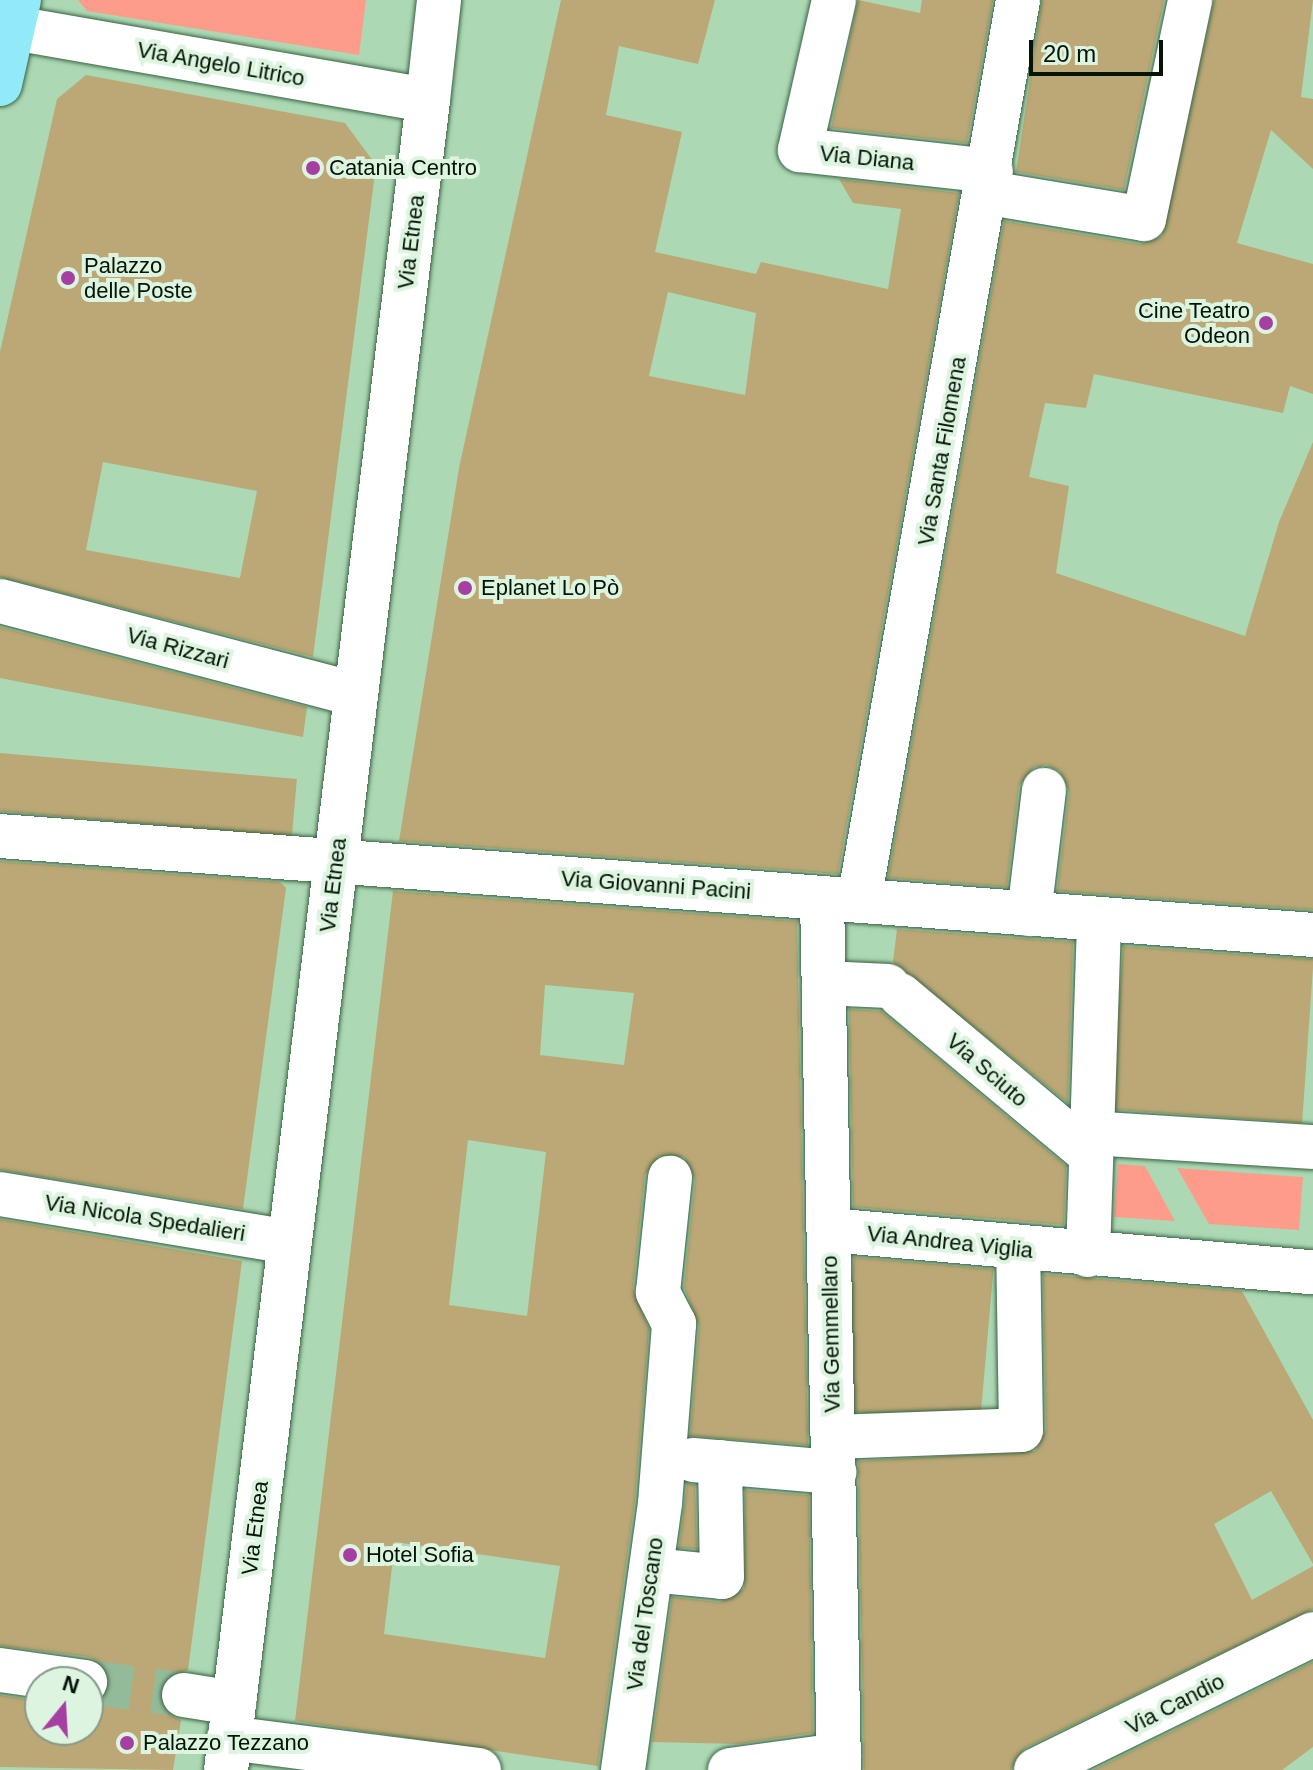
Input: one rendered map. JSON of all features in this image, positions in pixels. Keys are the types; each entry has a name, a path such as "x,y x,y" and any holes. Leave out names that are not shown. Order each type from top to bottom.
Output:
{"main road":[{"path":"0,84 16,14"}],"street":[{"name":"Via Etnea","path":"230,1737 439,0"},
{"name":"Via Diana","path":"834,0 800,150 990,182"},
{"name":"Via Santa Filomena","path":"840,900 990,182 1018,0"},
{"path":"990,182 1144,219 1190,0"},
{"name":"Via Angelo Litrico","path":"16,14 428,100"},
{"name":"Via Rizzari","path":"0,601 355,694"},
{"path":"1029,914 1044,790"},
{"name":"Via Giovanni Pacini","path":"0,836 1313,935"},
{"name":"Via Gemmellaro","path":"839,1763 824,983 840,900"},
{"path":"1080,1254 1099,920"},
{"name":"Via Sciuto","path":"824,983 894,991 1085,1138"},
{"path":"1085,1138 1313,1147"},
{"name":"Via del Toscano","path":"623,1770 651,1570 674,1324 658,1292 670,1178"},
{"name":"Via Nicola Spedalieri","path":"0,1194 289,1242"},
{"name":"Via Andrea Viglia","path":"829,1230 1313,1272"},
{"path":"663,1457 720,1462 834,1454 1021,1430 1018,1248"},
{"path":"651,1570 722,1577 720,1462"},
{"name":"Via Candio","path":"1036,1770 1313,1634"},
{"path":"0,1670 24,1673"},
{"path":"184,1695 230,1737 479,1770"},
{"path":"730,1770 839,1763"}],"shaded area":[{"path":"78,0 366,0 359,55 87,11"},
{"path":"1118,1164 1145,1166 1175,1221 1114,1217"},
{"path":"1177,1168 1303,1177 1299,1230 1209,1224"}],"building":[{"path":"561,0 715,0 698,64 619,46 606,115 682,132 655,252 756,274 761,262 888,289 901,209 853,203 839,179 959,193 838,874 399,841 459,468","holes":["668,292 756,313 745,395 649,376"]},
{"path":"858,0 920,13 922,0 993,0 967,143 831,128"},
{"path":"1042,0 1164,0 1124,190 1016,172"},
{"path":"1214,0 1313,0 1301,97 1313,99 1313,169 1271,130 1237,243 1313,264 1313,394 1290,386 1283,413 1094,374 1086,408 1045,403 1029,477 1069,486 1056,573 1245,636 1279,522 1313,442 1313,910 1057,891 1069,792 1060,771 1046,765 1034,767 1019,786 1007,887 888,878 1004,221 1140,244 1162,236"},
{"path":"86,75 345,123 376,165 313,657 0,577 0,352 57,99","holes":["103,462 257,491 240,578 86,550"]},
{"path":"0,627 307,707 303,737 0,678"},
{"path":"0,753 297,779 292,837 0,811"},
{"path":"0,861 280,882 286,888 243,1209 0,1170"},
{"path":"393,891 797,921 808,1445 690,1436 699,1326 684,1287 695,1180 684,1157 659,1156 645,1175 633,1289 649,1329 635,1500 598,1766 295,1721","holes":["545,985 634,993 624,1065 540,1055","468,1140 546,1152 527,1316 449,1305","395,1542 560,1566 545,1658 384,1634"]},
{"path":"897,929 1073,942 1068,1103 893,962"},
{"path":"1123,946 1313,959 1302,1123 1112,1110"},
{"path":"849,1009 881,1011 1066,1166 1064,1225 853,1207"},
{"path":"0,1219 242,1261 188,1670 165,1679 159,1692 168,1714 181,1720 173,1770 0,1767 0,1695 24,1699 24,1746 104,1746 104,1698 110,1685 104,1666 89,1657 0,1646"},
{"path":"854,1257 993,1269 980,1423 841,1410"},
{"path":"1043,1274 1242,1291 1313,1420 1313,1564 1271,1491 1214,1524 1252,1600 1313,1566 1313,1609 1025,1748 1011,1770 864,1770 858,1461 1035,1451 1046,1430"},
{"path":"687,1483 695,1485 697,1549 679,1548"},
{"path":"745,1490 809,1495 813,1733 739,1744 652,1742 672,1597 720,1602 744,1589"},
{"path":"1313,1662 1313,1747 1282,1770 1093,1770"}],"tunnel":[{"path":"104,1684 184,1695"}],"place":[{"name":"Catania Centro","path":"313,168"},
{"name":"Palazzo delle Poste","path":"68,278"},
{"name":"Cine Teatro Odeon","path":"1266,323"},
{"name":"Eplanet Lo Pò","path":"465,588"},
{"name":"Hotel Sofia","path":"350,1555"},
{"name":"Palazzo Tezzano","path":"127,1743"}]}
